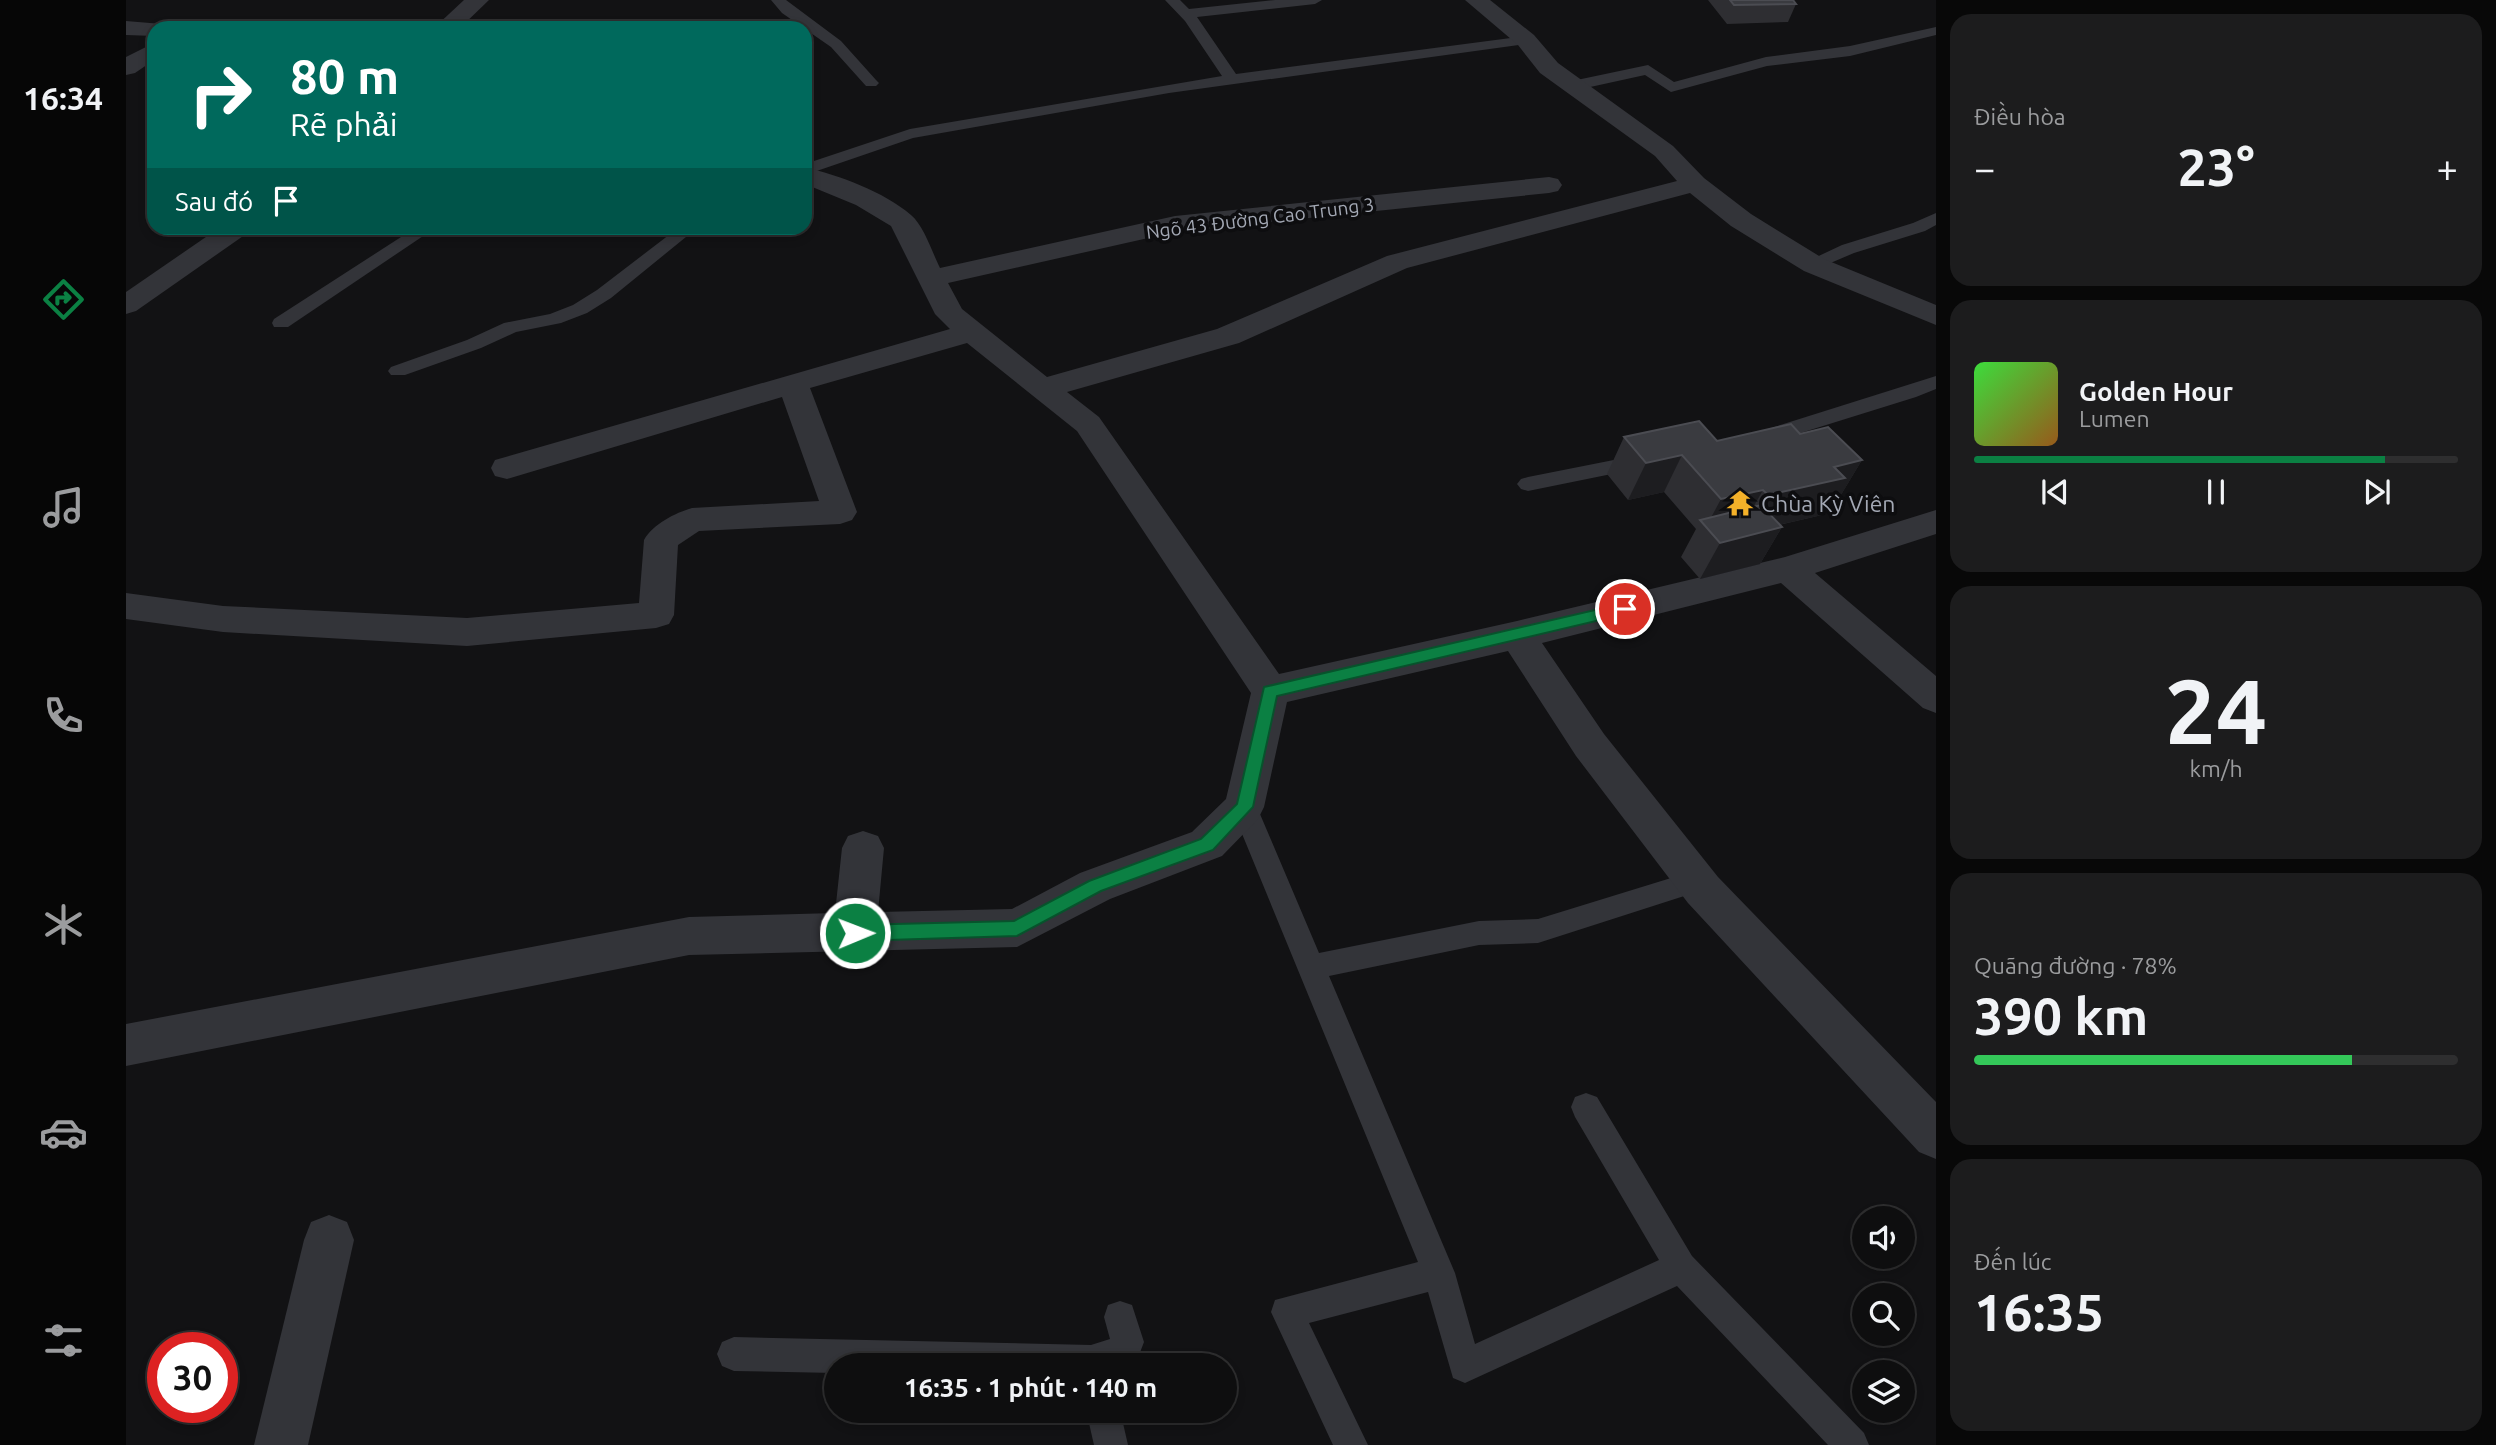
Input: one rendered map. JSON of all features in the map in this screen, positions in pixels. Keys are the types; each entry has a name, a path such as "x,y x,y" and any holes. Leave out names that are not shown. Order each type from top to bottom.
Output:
{"street":[{"path":"454,21 478,0"},
{"path":"1476,0 1526,40 1549,68 1664,151 1695,184 1741,220 1814,265 1936,316"},
{"path":"126,28 147,29"},
{"path":"126,68 147,54"},
{"path":"126,1045 689,936 1017,928 1095,886 1207,845 1244,807 1270,691 1088,424 950,314 902,221 866,199 812,177"},
{"path":"1042,389 1228,336 1397,262 1695,184"},
{"name":"Ngõ 43 Đường Cao Trung 3","path":"932,278 1175,224 1549,185"},
{"path":"126,305 226,235"},
{"path":"507,468 972,332"},
{"path":"126,606 223,619 467,632 656,615 661,540 692,520 840,512 793,383"},
{"path":"1270,691 1517,635 1787,569 1936,522"},
{"path":"1787,569 1936,698"},
{"path":"1517,635 1590,746 1697,881 1936,1136"},
{"path":"855,933 863,848"},
{"path":"281,1445 329,1240"}],"lane":[{"path":"778,0 800,21"},
{"path":"1172,0 1186,14 1232,79"},
{"path":"1186,14 1315,0"},
{"path":"1572,86 1648,70 1671,87 1766,62 1850,51 1936,31"},
{"path":"812,32 836,44 871,83"},
{"path":"812,168 910,134 1232,79 1526,40"},
{"path":"1814,265 1848,249 1919,227 1936,218"},
{"path":"281,323 415,235"},
{"path":"398,371 474,344 511,327 554,319 580,309 604,294 679,235"},
{"path":"1744,442 1909,393 1936,382"},
{"path":"1528,484 1663,458"},
{"path":"1244,807 1439,1273 1465,1366 1681,1267"},
{"path":"1311,967 1479,933 1538,930 1697,881"},
{"path":"1586,1108 1681,1267 1852,1445"},
{"path":"1351,1445 1287,1312 1439,1273"},
{"path":"1119,1317 1127,1342 1124,1351 1119,1353"},
{"path":"734,1354 824,1357"},
{"path":"1106,1423 1111,1445"}],"building":[{"path":"1730,0 1793,0 1796,4 1734,5"},
{"path":"1699,421 1717,441 1791,424 1800,434 1828,427 1862,460 1834,467 1845,478 1768,495 1763,490 1721,499 1682,455 1646,463 1624,437"},
{"path":"1761,505 1782,527 1720,543 1700,520"}],"place":[{"name":"Chùa Kỳ Viên","path":"1740,503"}],"route":[{"path":"855,933 1017,928 1095,886 1207,845 1244,807 1270,691 1625,609"}]}
